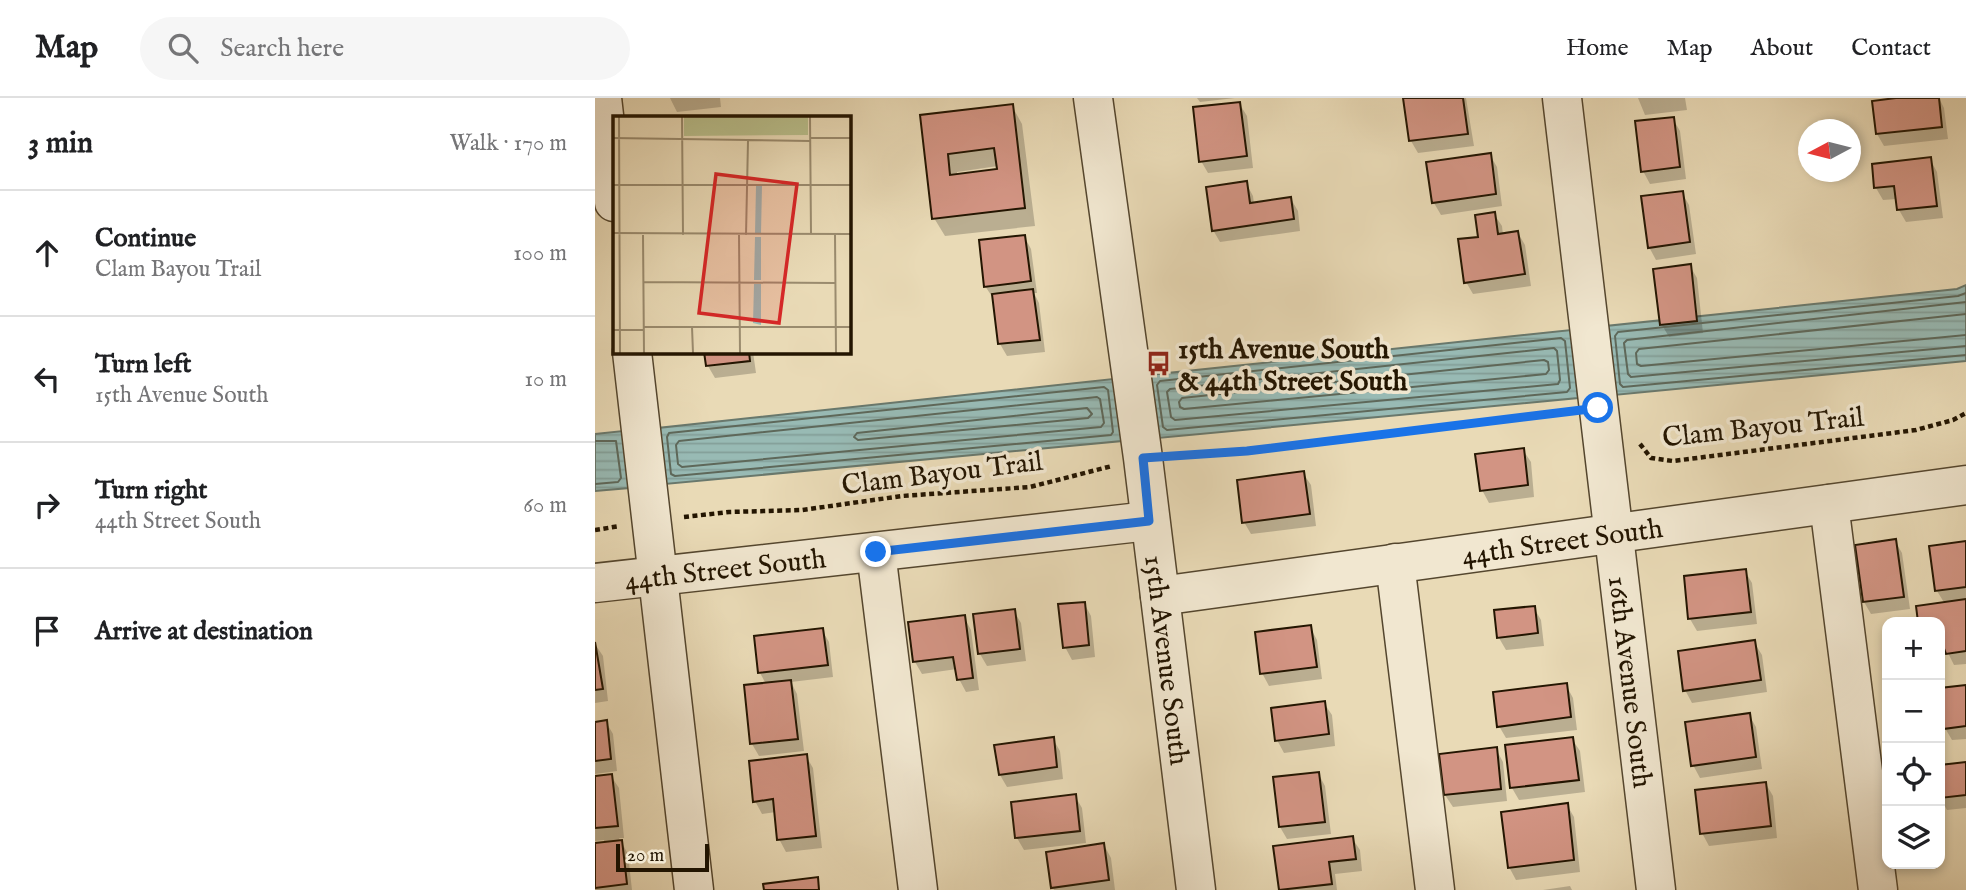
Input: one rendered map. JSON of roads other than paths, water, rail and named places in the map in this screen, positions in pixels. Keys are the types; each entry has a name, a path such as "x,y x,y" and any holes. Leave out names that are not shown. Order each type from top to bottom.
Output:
{"street":[{"path":"602,98 613,193"},
{"name":"15th Avenue South","path":"1093,98 1143,458 1196,890"},
{"name":"16th Avenue South","path":"1562,98 1656,890"},
{"path":"632,354 694,890"},
{"name":"44th Street South","path":"1160,596 1966,485"},
{"path":"1829,504 1878,890"},
{"name":"44th Street South","path":"595,583 1149,521"},
{"path":"876,552 918,890"},
{"path":"1395,564 1435,890"}],"water":[{"path":"1966,285 1966,361 1614,395 1606,326 1957,289"},
{"path":"1571,330 1578,398 1158,438 1149,375"},
{"path":"1113,379 1122,441 665,484 658,428"},
{"path":"623,431 629,488 595,491 595,434"}],"place":[{"name":"15th Avenue South & 44th Street South","path":"1158,364"}]}
